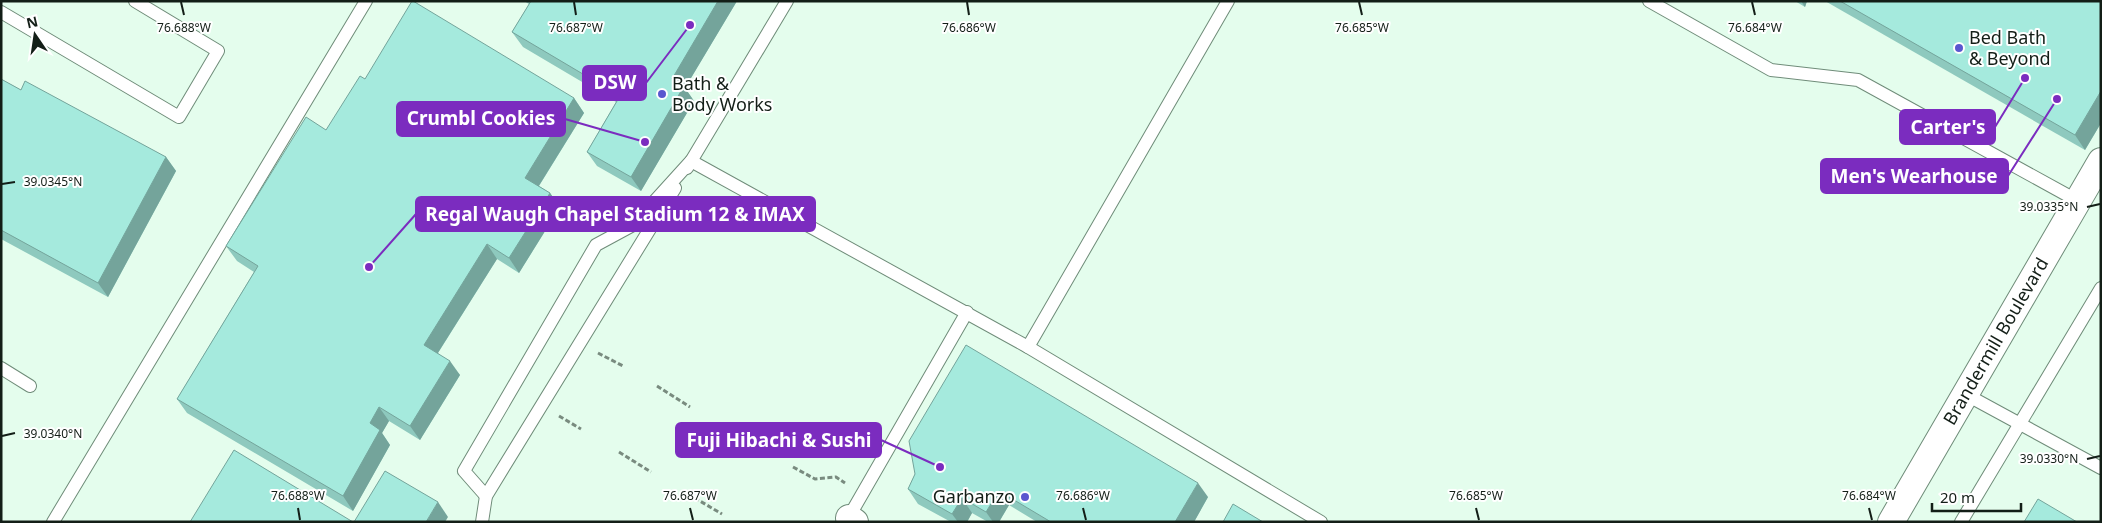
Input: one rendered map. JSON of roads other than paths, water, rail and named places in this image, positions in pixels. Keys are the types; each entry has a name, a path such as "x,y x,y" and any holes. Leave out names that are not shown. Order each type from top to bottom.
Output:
{"street":[{"name":"Brandermill Boulevard","path":"1891,522 2101,161"}],"lane":[{"path":"1,12 180,117 218,51 135,1"},
{"path":"53,522 366,1"},
{"path":"482,522 486,496 787,1"},
{"path":"1028,347 1228,1"},
{"path":"1649,1 1771,70 1858,80 2078,201"},
{"path":"691,161 967,312 1321,522"},
{"path":"486,496 464,471 596,245 633,225 691,161"},
{"path":"1961,522 2101,288"},
{"path":"850,520 967,312"},
{"path":"1,368 30,386"},
{"path":"1965,394 2101,468"}],"place":[{"name":"DSW","path":"690,25"},
{"name":"Bed Bath & Beyond","path":"1959,48"},
{"name":"Carter's","path":"2025,78"},
{"name":"Bath & Body Works","path":"662,94"},
{"name":"Men's Wearhouse","path":"2057,99"},
{"name":"Crumbl Cookies","path":"645,142"},
{"name":"Regal Waugh Chapel Stadium 12 & IMAX","path":"369,267"},
{"name":"Fuji Hibachi & Sushi","path":"940,467"},
{"name":"Garbanzo","path":"1025,497"}]}
